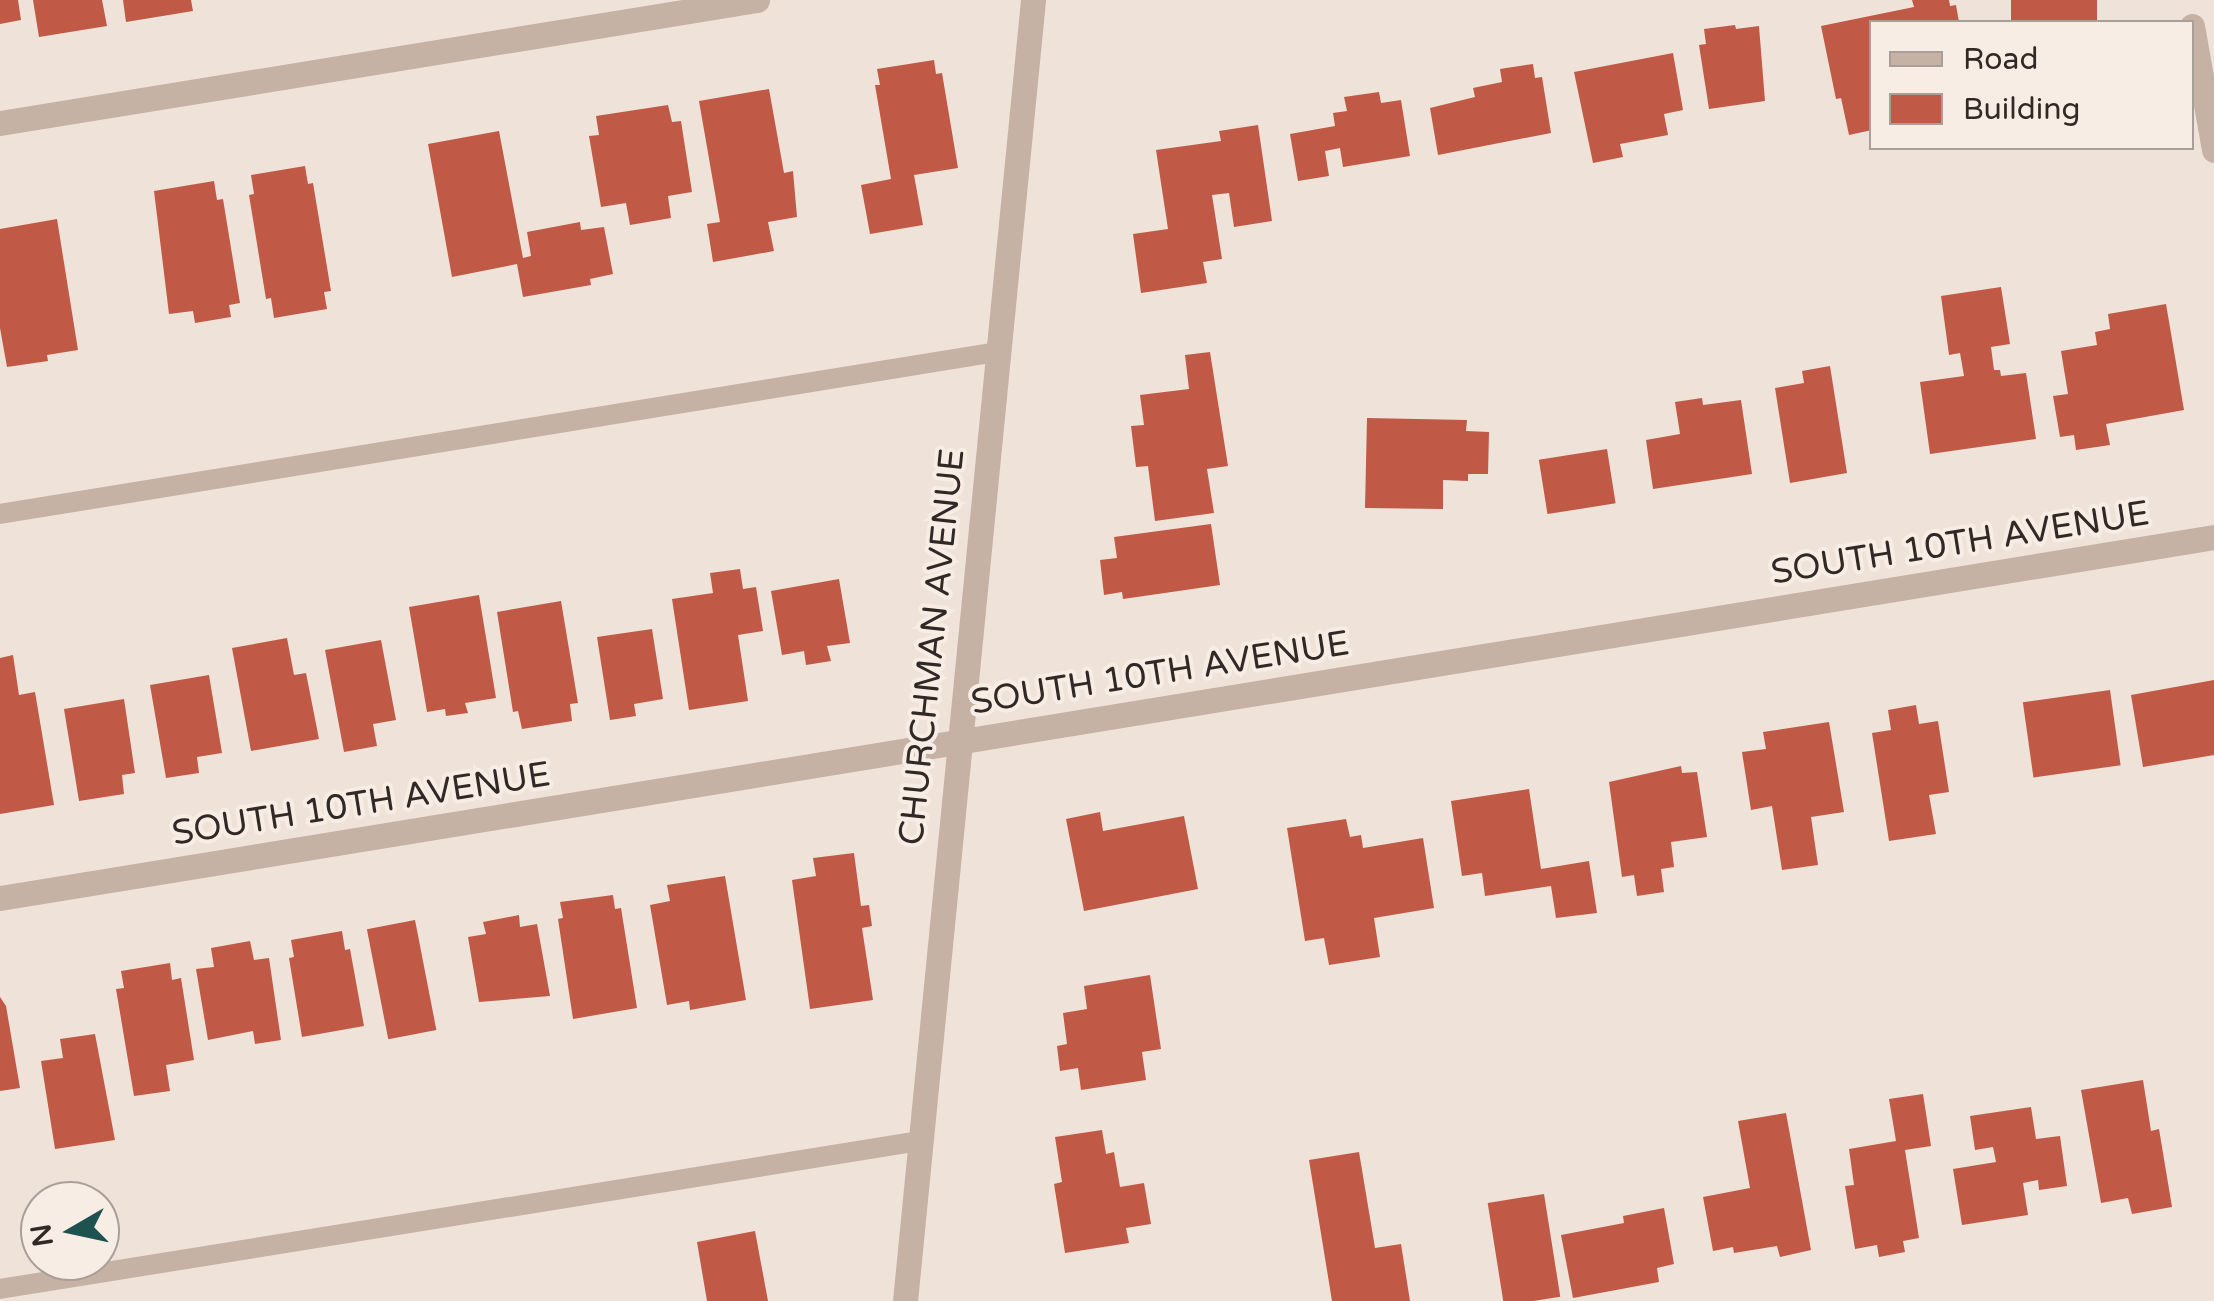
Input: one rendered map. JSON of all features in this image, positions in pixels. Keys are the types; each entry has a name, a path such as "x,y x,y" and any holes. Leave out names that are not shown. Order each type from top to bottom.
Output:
{"street":[{"path":"0,123 757,0"},
{"name":"CHURCHMAN AVENUE","path":"905,1301 957,741 1033,0"},
{"path":"2194,40 2214,150"},
{"name":"SOUTH 10TH AVENUE","path":"0,898 2214,538"}],"lane":[{"path":"0,514 997,352"},
{"path":"0,1289 920,1141"}],"building":[{"path":"0,0 18,0 21,20 0,24"},
{"path":"33,0 102,0 107,26 39,37"},
{"path":"123,0 191,0 193,11 126,22"},
{"path":"1912,0 1949,0 1950,6 1956,5 1959,20 1869,20 1869,131 1849,135 1841,98 1836,99 1821,26 1914,7"},
{"path":"2011,0 2097,0 2097,20 2011,20"},
{"path":"1735,25 1736,29 1759,26 1765,101 1709,109 1699,45 1706,44 1704,29"},
{"path":"1673,53 1683,110 1664,114 1668,135 1620,144 1623,157 1593,163 1574,72"},
{"path":"934,60 936,74 942,73 958,168 914,175 923,225 870,234 861,185 891,179 875,85 880,85 877,69"},
{"path":"1533,64 1535,78 1542,77 1551,133 1438,155 1430,108 1475,97 1473,88 1502,82 1500,69"},
{"path":"769,89 784,173 793,171 797,217 768,222 774,251 713,262 707,224 720,222 699,101"},
{"path":"1379,92 1381,103 1401,100 1410,156 1343,167 1340,148 1325,151 1329,176 1298,181 1290,134 1335,126 1333,113 1347,111 1344,97"},
{"path":"668,105 672,122 681,121 692,192 668,196 671,218 630,225 626,203 601,207 589,136 599,135 596,116"},
{"path":"1258,125 1272,221 1234,227 1229,193 1212,195 1222,259 1203,262 1207,283 1141,293 1133,234 1168,229 1156,150 1221,141 1219,131"},
{"path":"499,131 523,258 531,256 527,232 580,222 581,230 604,227 613,274 590,279 591,285 523,297 517,264 452,277 428,144"},
{"path":"305,166 308,184 313,183 331,291 324,292 327,309 274,318 271,298 266,299 249,195 254,194 251,175"},
{"path":"214,181 217,200 223,199 240,303 229,305 231,317 195,323 193,311 169,314 154,191"},
{"path":"57,219 78,350 47,355 48,361 7,367 0,328 0,229"},
{"path":"2001,287 2010,344 1991,347 1994,370 2000,370 2001,376 2026,373 2036,439 1930,454 1920,382 1964,376 1960,353 1949,355 1941,296"},
{"path":"2166,304 2184,410 2106,424 2110,445 2076,450 2074,435 2060,437 2053,396 2068,394 2061,351 2097,345 2095,332 2110,329 2108,314"},
{"path":"1210,352 1228,466 1207,469 1214,513 1155,521 1148,466 1136,467 1131,426 1144,425 1140,395 1189,389 1185,355"},
{"path":"1830,366 1847,473 1790,483 1775,388 1804,383 1802,371"},
{"path":"1702,398 1703,405 1741,400 1752,474 1653,489 1646,440 1680,434 1675,402"},
{"path":"1367,418 1467,420 1466,431 1489,432 1488,474 1468,474 1468,481 1443,480 1443,509 1365,508"},
{"path":"1607,449 1616,503 1547,514 1539,460"},
{"path":"1211,524 1220,585 1123,599 1122,592 1104,595 1100,560 1117,558 1114,537"},
{"path":"740,569 743,589 756,587 763,631 738,635 748,701 689,710 672,599 713,593 710,573"},
{"path":"839,579 850,643 827,646 831,661 806,665 804,651 782,655 771,591"},
{"path":"479,595 496,698 465,703 468,713 446,716 445,709 427,712 409,607"},
{"path":"561,601 578,703 570,704 572,721 522,729 518,711 513,712 497,612"},
{"path":"652,629 663,699 634,704 636,716 610,720 597,637"},
{"path":"287,638 294,675 306,673 319,739 251,751 232,648"},
{"path":"381,640 396,720 373,724 377,746 344,752 325,650"},
{"path":"13,655 19,695 35,692 54,805 0,814 0,658"},
{"path":"209,675 222,753 197,757 199,773 166,778 150,685"},
{"path":"2214,680 2214,755 2143,767 2131,695"},
{"path":"2110,690 2121,765 2033,778 2023,702"},
{"path":"124,699 135,773 122,775 124,794 79,801 64,709"},
{"path":"1916,705 1919,724 1938,721 1949,792 1929,795 1936,834 1889,841 1872,733 1891,730 1888,710"},
{"path":"1829,722 1844,812 1811,817 1818,865 1782,870 1772,806 1751,810 1742,752 1766,749 1763,732"},
{"path":"1681,766 1682,773 1697,772 1707,837 1671,842 1674,867 1661,869 1664,892 1637,896 1634,875 1622,877 1609,782"},
{"path":"1529,789 1541,869 1589,861 1597,913 1556,918 1551,886 1485,896 1482,873 1462,876 1451,801"},
{"path":"1100,812 1103,831 1184,816 1198,889 1084,911 1066,819"},
{"path":"1346,819 1350,837 1361,835 1363,848 1423,838 1434,908 1374,918 1380,957 1329,965 1324,938 1305,941 1287,828"},
{"path":"854,853 861,906 869,905 872,926 862,928 873,1000 810,1009 792,880 816,876 813,858"},
{"path":"725,876 746,1000 690,1010 689,1001 667,1005 650,905 670,901 667,885"},
{"path":"613,895 615,909 621,908 637,1008 573,1019 558,919 563,918 560,902"},
{"path":"519,915 520,927 537,924 550,996 479,1002 468,937 486,934 483,922"},
{"path":"415,920 436,1030 388,1039 367,929"},
{"path":"342,931 345,950 350,949 364,1026 302,1037 289,958 294,957 291,940"},
{"path":"250,941 254,960 269,958 281,1040 255,1044 253,1031 208,1040 196,969 214,967 211,948"},
{"path":"170,963 172,980 181,978 194,1060 166,1065 170,1091 134,1096 116,989 124,988 121,971"},
{"path":"1150,975 1161,1049 1142,1052 1146,1080 1081,1090 1078,1068 1060,1071 1057,1046 1067,1044 1063,1013 1087,1009 1084,986"},
{"path":"0,997 6,1006 20,1088 0,1091"},
{"path":"95,1034 115,1140 55,1149 41,1061 63,1058 60,1039"},
{"path":"2143,1080 2151,1131 2159,1129 2172,1207 2132,1214 2128,1198 2101,1203 2081,1090"},
{"path":"1923,1094 1931,1146 1905,1150 1919,1238 1903,1241 1905,1252 1879,1257 1877,1245 1855,1249 1845,1186 1854,1185 1849,1149 1896,1141 1889,1099"},
{"path":"2031,1107 2036,1139 2060,1136 2067,1186 2039,1190 2038,1180 2023,1183 2028,1215 1962,1225 1953,1169 1996,1162 1993,1147 1975,1150 1970,1116"},
{"path":"1786,1113 1811,1250 1780,1257 1777,1246 1734,1253 1733,1247 1713,1251 1703,1197 1750,1188 1738,1121"},
{"path":"1102,1130 1106,1154 1114,1152 1120,1187 1144,1183 1151,1224 1126,1228 1129,1243 1065,1253 1054,1184 1062,1182 1055,1137"},
{"path":"1359,1152 1375,1248 1401,1244 1410,1301 1332,1301 1309,1160"},
{"path":"1544,1194 1560,1297 1503,1301 1488,1203"},
{"path":"1664,1208 1674,1264 1657,1268 1659,1282 1573,1298 1561,1235 1624,1223 1623,1216"},
{"path":"755,1231 768,1301 707,1301 697,1242"}]}
